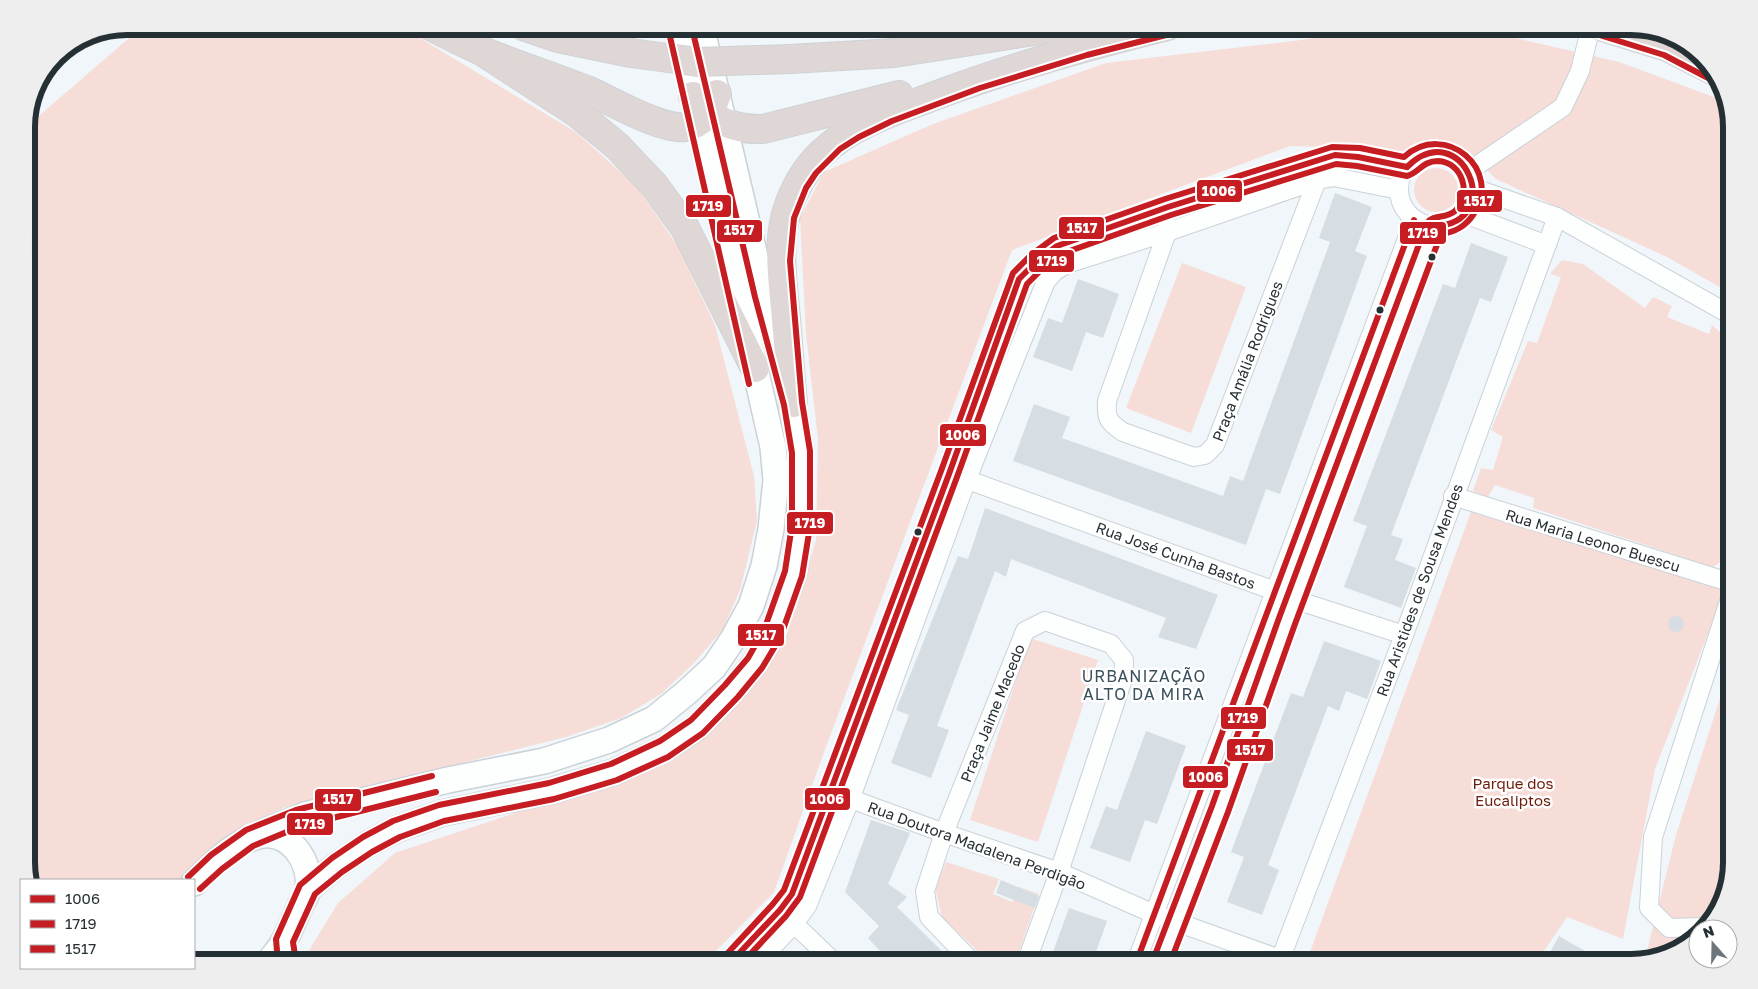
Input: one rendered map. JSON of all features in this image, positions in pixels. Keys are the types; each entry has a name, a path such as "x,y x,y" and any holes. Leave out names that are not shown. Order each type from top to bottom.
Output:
{"highway":[{"path":"449,35 480,50 589,92 668,126 684,127 708,109 739,128 763,129 903,94 977,80"},
{"path":"549,35 631,53 698,62 894,53 1009,35"},
{"path":"793,403 781,254 786,216 798,184 809,167 823,152 855,129 889,113 977,80 1085,47 1132,35"},
{"path":"1627,35 1667,48 1696,62"},
{"path":"480,50 577,114 616,146 654,184 685,228 755,368"}],"main road":[{"path":"308,889 337,865 397,829 442,813 551,791 614,772 664,749 698,727 732,691 755,663 772,634 794,573 801,526 801,452 793,403 764,295 708,109 680,35"},
{"path":"195,882 216,862 249,838 305,815 448,780 544,761 610,740 654,719 686,693 714,667 733,639 751,606 764,566 771,529 776,480 773,447 755,368 708,109 702,35"},
{"path":"249,838 261,835 286,840 304,861 308,889 286,952"}],"street":[{"path":"1469,171 1564,107 1580,71 1589,35"},
{"path":"1439,152 1451,155 1469,171 1474,188 1472,200 1465,214 1450,224 1430,226 1414,220 1400,200 1401,178 1407,167 1427,153 1439,152"},
{"path":"738,954 780,910 792,894 949,474 1019,279 1036,262 1057,246 1168,207 1335,156 1358,157 1407,167"},
{"path":"765,954 794,924 807,906 850,800 967,479 1046,281 1055,271 1067,264 1168,232 1317,180 1334,177 1399,190"},
{"name":"Praça Amália Rodrigues","path":"1168,207 1168,232 1107,401 1106,416 1112,425 1123,432 1194,457 1205,455 1215,445 1317,180"},
{"path":"1474,188 1557,217 1723,310"},
{"path":"1465,214 1546,245"},
{"name":"Rua Aristides de Sousa Mendes","path":"1286,954 1557,217"},
{"path":"1139,954 1414,220"},
{"path":"1165,954 1435,226"},
{"name":"Rua José Cunha Bastos","path":"949,474 1296,600 1404,635"},
{"name":"Rua Maria Leonor Buescu","path":"1454,496 1723,581"},
{"path":"1688,927 1669,928 1649,908 1653,837 1723,620"},
{"name":"Praça Jaime Macedo","path":"965,954 930,917 924,891 944,833 1025,631 1045,621 1111,644 1124,660 1124,676 1059,872 1029,954"},
{"name":"Rua Doutora Madalena Perdigão","path":"831,790 850,800 1059,872 1154,914 1264,954"},
{"path":"780,910 826,954"}],"green space":[{"path":"133,35 415,35 577,133 637,187 677,245 715,325 754,476 757,521 740,590 723,629 695,662 661,694 621,718 566,737 285,807 230,835 181,879 37,879 35,868 35,119"},
{"path":"1336,35 1503,35 1619,62 1718,99 1723,121 1723,289 1667,257 1496,179 1467,150 1442,141 1401,152 1375,148 1290,146 1012,250 824,752 774,892 713,954 309,954 308,952 338,903 395,853 611,781 768,664 798,603 816,540 818,439 806,334 800,218 824,172 933,124 1106,63"},
{"path":"1432,168 1440,168 1452,174 1458,190 1452,206 1440,212 1432,212 1420,206 1414,194 1414,186 1420,174"},
{"path":"1562,260 1583,264 1645,308 1653,297 1672,306 1667,317 1709,334 1712,325 1723,335 1723,560 1713,567 1533,508 1534,498 1495,485 1488,497 1473,491 1481,468 1493,470 1503,437 1491,430 1528,341 1537,343 1561,277 1550,274"},
{"path":"1182,263 1246,287 1191,433 1126,408"},
{"name":"Parque dos Eucaliptos","path":"1471,512 1723,589 1723,595 1655,769 1623,939 1567,917 1542,954 1309,954"},
{"path":"1030,638 1098,660 1038,842 970,820"},
{"path":"1723,689 1723,862 1720,886 1711,908 1703,919 1688,919 1688,934 1666,947 1647,952 1676,835"},
{"path":"946,862 999,879 993,894 1012,902 1019,887 1039,894 1018,954 981,954 942,917 935,888"}],"building":[{"path":"1335,193 1372,207 1355,251 1367,256 1280,494 1266,489 1246,545 1013,461 1034,404 1070,417 1062,438 1223,496 1230,476 1243,481 1330,242 1319,238"},
{"path":"1471,243 1508,257 1491,302 1480,298 1391,535 1403,539 1395,560 1416,568 1401,608 1344,587 1367,526 1353,521 1443,284 1455,288"},
{"path":"1078,279 1119,294 1103,338 1086,332 1072,371 1033,357 1048,318 1062,323"},
{"path":"985,508 1218,595 1196,649 1158,637 1166,618 1011,559 1006,577 995,571 937,726 949,730 931,778 891,763 909,715 896,710 958,556 968,559"},
{"path":"1676,616 1682,618 1684,624 1682,630 1676,632 1670,630 1668,624 1670,618"},
{"path":"1324,641 1381,661 1367,699 1346,691 1339,711 1328,706 1268,865 1279,870 1262,915 1227,902 1244,857 1231,852 1291,693 1303,697"},
{"path":"1146,731 1186,746 1157,824 1145,820 1130,862 1090,848 1106,806 1117,810"},
{"path":"871,820 910,833 888,884 907,897 897,907 945,954 883,954 868,938 879,926 845,892"},
{"path":"1001,880 1039,896 1035,908 996,893"},
{"path":"1069,908 1107,921 1095,954 1058,954 1053,952"},
{"path":"1559,936 1590,954 1549,954"}],"transit line":[{"name":"1719","path":"670,35 749,384"},
{"name":"1517","path":"277,954 276,939 300,885 332,858 363,837 393,821 439,805 549,783 611,764 660,741 691,720 725,685 748,658 764,630 785,571 792,525 792,453 784,405 755,297 694,35"},
{"name":"1719","path":"295,954 293,942 315,894 342,872 372,852 400,837 444,821 554,799 617,780 668,757 703,733 738,697 762,668 780,638 802,576 810,527 810,451 802,402 790,261 794,218 806,188 816,173 840,149 859,137 892,121 980,88 1087,55 1166,35"},
{"name":"1719","path":"1599,35 1664,55 1710,79"},
{"name":"1517","path":"727,954 784,890 1013,273 1031,255 1054,238 1165,199 1332,147 1360,148 1404,157 1420,147 1436,144 1452,147 1465,155 1476,167 1481,182 1481,198 1467,223 1451,232 1441,234 1295,624 1228,812 1173,954"},
{"name":"1006","path":"1407,167 1427,154 1445,153 1459,161 1469,175 1473,192 1469,208 1457,220 1435,226"},
{"name":"1006","path":"738,954 780,910 792,894 949,474 1019,279 1036,262 1057,246 1168,207 1335,155 1358,157 1407,167"},
{"name":"1719","path":"750,954 786,916 800,897 1027,284 1061,254 1171,215 1336,164 1357,166 1407,176 1428,163 1438,161 1447,163 1459,173 1464,188 1463,197 1455,211 1448,215 1433,218 1427,223 1279,618 1212,806 1155,954"},
{"name":"1006","path":"1139,954 1414,220"},
{"name":"1517","path":"188,877 211,855 246,830 296,810 432,776"},
{"name":"1719","path":"200,889 222,869 253,846 301,826 436,792"}],"district":[{"name":"URBANIZAÇÃO ALTO DA MIRA","path":"1144,685"}]}
